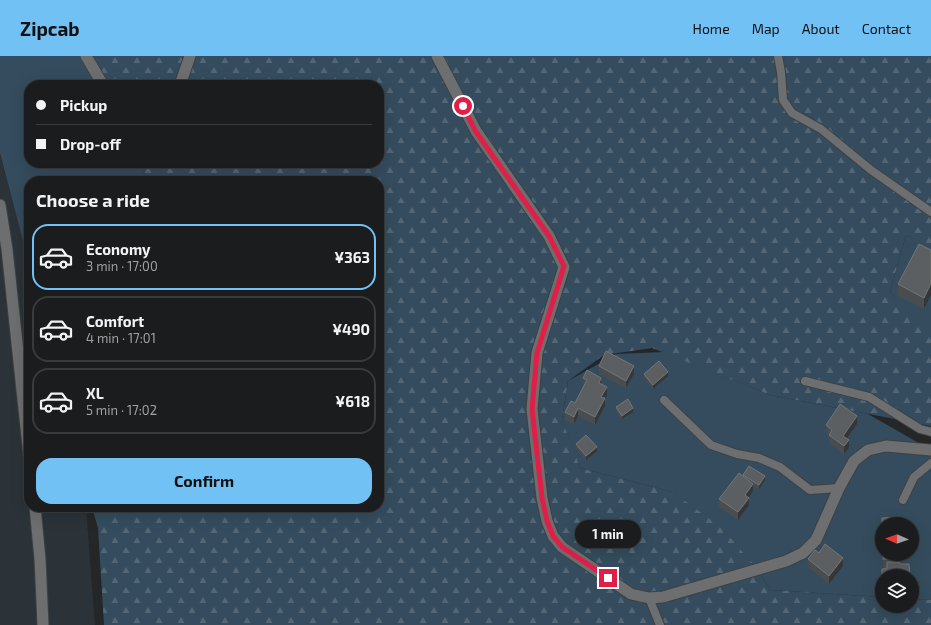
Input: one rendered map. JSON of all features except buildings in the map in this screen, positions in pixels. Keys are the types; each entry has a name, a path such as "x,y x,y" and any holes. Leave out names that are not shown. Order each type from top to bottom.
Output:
{"street":[{"path":"86,56 100,80"},
{"path":"182,80 190,56"},
{"path":"438,56 476,132 549,236 564,266 537,353 532,409 542,498 547,521 553,536 562,547 631,594 649,598 663,597 786,561 803,553 816,540 839,488 854,461 868,450 886,446 931,450"},
{"path":"0,205 7,249 24,409"},
{"path":"35,512 40,559 43,625"}],"lane":[{"path":"778,56 783,100 792,113 821,129 871,170 931,212"},
{"path":"806,381 869,397 920,429 931,432"},
{"path":"664,400 711,445 737,454 759,458 780,467 810,490 839,488"},
{"path":"903,500 914,477 931,463"},
{"path":"649,598 660,625"}],"shaded area":[{"path":"0,153 24,245 24,512 86,512 95,625 0,625"}],"green space":[{"path":"0,56 81,56 98,80 24,80 24,168 142,168 146,176 24,176 24,245 0,153"},
{"path":"81,56 931,56 931,247 906,235 890,292 931,337 931,426 770,395 652,348 604,355 568,381 562,420 580,468 673,492 723,529 754,565 771,590 875,597 875,613 919,613 919,599 931,600 931,625 104,625 98,528 93,512 384,512 384,176 146,176 142,168 384,168 384,80 98,80"},
{"path":"906,235 931,246 931,340 890,292"},
{"path":"664,352 770,395 868,414 931,450 931,600 919,599 919,569 875,569 875,597 771,590 754,565 673,492 580,468 562,420 568,381 616,354"}],"route":[{"path":"463,106 476,132 549,236 564,266 537,353 532,409 542,498 547,521 553,536 562,547 608,578"}]}
